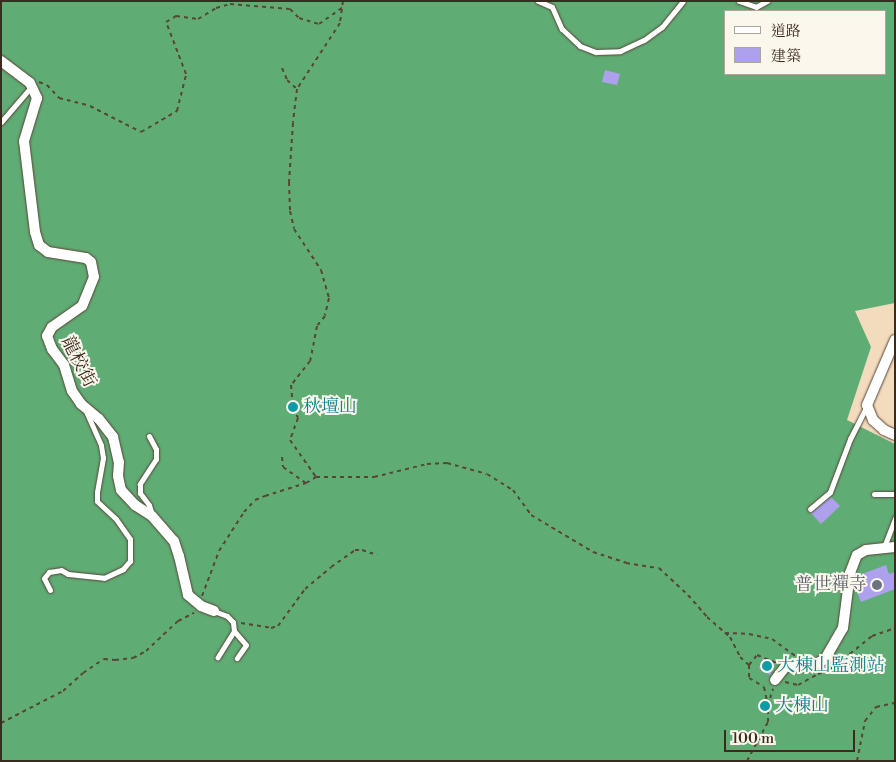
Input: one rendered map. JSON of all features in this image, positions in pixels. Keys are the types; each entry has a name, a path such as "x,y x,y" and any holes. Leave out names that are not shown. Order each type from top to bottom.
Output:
{"street":[{"path":"1,61 31,84"},
{"name":"龍校街","path":"31,84 37,98 24,141 37,238 39,244 48,252 86,258 91,262 94,277 82,306 52,327 47,336 52,349 64,365 72,391 81,404 99,419 113,437 119,462 118,476 121,490 135,505 152,516 174,541 188,594 201,606"},
{"path":"895,340 867,405 874,420 884,430 895,435"},
{"path":"775,680 785,667 812,666 825,659 843,628 850,573 857,555 866,550 889,547"},
{"path":"201,606 214,611"}],"lane":[{"path":"538,1 552,7 562,29 580,46 596,52 620,51 644,40 662,27 683,1"},
{"path":"739,1 756,7 767,1"},
{"path":"1,122 31,84"},
{"path":"50,590 44,578 49,572 60,570 68,574 104,578 123,568 130,561 130,539 116,519 98,501 96,492 103,458 101,445 95,427 81,404"},
{"path":"810,509 830,492 850,439 867,405"},
{"path":"149,436 156,449 156,459 140,484 140,493 149,504 152,516"},
{"path":"874,494 895,494"},
{"path":"889,547 895,518"},
{"path":"214,611 227,616 233,622 234,631 246,645 237,658"},
{"path":"218,657 234,631"}],"path":[{"path":"316,477 290,440 298,418 293,407 291,384 310,361 317,326 325,316 329,298 321,270 294,228 290,211 289,182 297,89 340,23 343,1"},
{"path":"31,84 36,81 47,85 59,98 90,106 141,132 176,111 186,74 166,22 176,16 198,19 216,8 230,4 290,9 299,18 319,24 343,7"},
{"path":"282,68 287,80 297,89"},
{"path":"282,457 283,467 306,483"},
{"path":"1,723 63,692 83,673 104,659 132,658 146,651 178,622 201,606 204,589 210,578 219,551 244,512 255,500 306,483 316,477 374,477 428,464 447,463 486,474 512,490 531,514 593,552 626,563 659,568 730,637 740,657 748,665 750,678 764,687 768,706 768,722 747,761"},
{"path":"233,622 271,628 278,626 305,589 331,567 355,550 362,550 377,555"},
{"path":"834,666 872,636 895,628"},
{"path":"725,633 749,634 772,639 794,654 805,666"},
{"path":"748,665 757,655 785,667"},
{"path":"768,706 775,680 798,685 818,674"},
{"path":"856,761 865,721 876,707 895,703"}],"green space":[{"path":"1,1 895,1 895,303 855,311 871,347 847,420 895,444 895,761 1,761"}],"building":[{"path":"605,70 620,74 617,85 602,82"},
{"path":"831,497 840,506 821,524 811,513"},
{"name":"普世禪寺","path":"886,565 889,574 895,572 895,589 861,602 855,587 865,583 862,574"},
{"name":"大棟山監測站","path":"763,658 775,664 770,675 759,668"}],"place":[{"name":"秋壇山","path":"293,407"},
{"name":"普世禪寺","path":"877,585"},
{"name":"大棟山監測站","path":"767,666"},
{"name":"大棟山","path":"765,706"}]}
